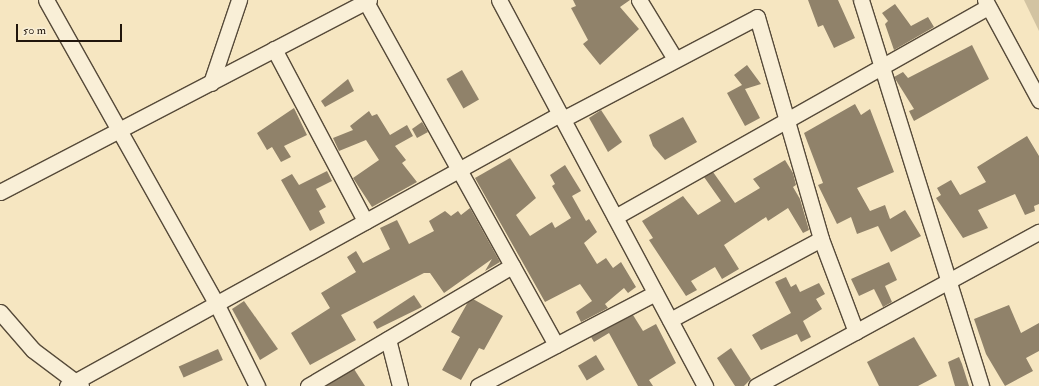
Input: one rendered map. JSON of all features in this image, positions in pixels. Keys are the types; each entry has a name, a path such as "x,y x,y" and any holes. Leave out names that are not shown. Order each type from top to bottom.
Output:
{"street":[{"path":"46,0 216,303 257,386"},
{"path":"211,82 239,0"},
{"path":"500,0 705,386"},
{"path":"639,0 675,59"},
{"path":"861,0 880,68 949,281 981,386"},
{"path":"0,192 367,1 458,170 556,345"},
{"path":"615,217 880,68 986,3 1039,100"},
{"path":"0,312 33,350 74,385 216,303 458,170 757,17 821,239 856,332"},
{"path":"274,50 365,221"},
{"path":"756,386 1039,232"},
{"path":"670,320 821,239"},
{"path":"308,386 512,266"},
{"path":"478,386 655,293"},
{"path":"388,339 400,386"}],"shaded area":[{"path":"1024,0 1039,0 1039,31"}],"building":[{"path":"573,0 630,0 620,7 639,29 600,65 583,44 588,40 571,8 576,6"},
{"path":"808,0 838,0 855,38 834,48 823,25 818,27"},
{"path":"895,4 911,26 928,17 934,27 894,50 885,24 888,21 882,13"},
{"path":"972,45 989,79 914,121 909,111 914,109 894,77 903,72 908,78"},
{"path":"747,65 761,84 745,89 760,118 745,126 727,93 742,85 734,75"},
{"path":"462,70 479,99 463,108 446,79"},
{"path":"348,79 354,91 325,107 321,101"},
{"path":"855,104 861,115 870,109 894,172 857,188 870,211 885,205 890,219 905,210 921,236 891,252 878,226 857,234 851,217 837,224 818,185 823,183 804,133"},
{"path":"294,108 307,135 284,146 291,157 281,162 272,147 267,150 257,133"},
{"path":"601,110 622,142 608,152 589,118"},
{"path":"369,111 372,116 377,114 390,135 407,125 413,136 395,146 406,160 402,163 417,182 372,207 353,178 379,160 366,140 339,151 333,138 353,130 350,126"},
{"path":"683,117 697,142 665,160 653,146 649,135"},
{"path":"422,122 428,132 417,138 412,129"},
{"path":"1027,136 1039,156 1039,204 1034,206 1035,211 1025,215 1015,194 978,210 988,228 963,238 936,198 941,195 937,188 951,180 960,195 986,182 977,167"},
{"path":"510,158 536,198 516,215 530,236 552,222 555,228 571,218 552,186 555,184 550,175 565,165 581,191 572,196 586,221 589,219 597,232 584,243 597,264 606,258 613,268 621,262 636,287 628,293 624,288 605,304 608,308 581,322 576,312 592,301 580,284 545,302 475,178"},
{"path":"785,160 793,173 796,185 793,187 800,199 809,230 803,233 788,208 768,221 766,217 724,245 739,269 722,279 715,267 691,281 697,290 686,296 649,240 653,238 642,221 683,196 698,215 721,201 704,177 713,172 735,203 760,188 753,179"},
{"path":"327,171 332,181 316,189 326,207 319,211 325,223 310,231 281,180 292,174 299,185"},
{"path":"470,208 500,262 485,271 492,259 444,293 430,273 424,273 341,315 356,340 310,365 291,333 330,308 321,293 356,272 347,257 356,251 363,263 390,249 380,228 397,220 409,244 434,231 429,221 445,211 451,216 458,211 461,215"},
{"path":"889,262 897,280 885,286 892,302 883,307 874,289 859,296 851,279"},
{"path":"786,277 791,287 796,284 800,292 819,283 825,294 816,299 822,309 803,321 811,337 801,342 797,334 761,350 752,335 791,313 775,282"},
{"path":"414,295 422,307 377,329 373,322"},
{"path":"473,299 503,316 484,350 479,348 461,380 442,370 460,337 451,332 468,302"},
{"path":"244,301 278,349 260,360 232,309"},
{"path":"1009,305 1021,333 1039,323 1039,351 1026,358 1033,371 1005,386 986,354 974,319"},
{"path":"633,315 643,331 656,324 676,363 649,380 653,386 638,386 609,333 594,342 591,337"},
{"path":"914,337 937,376 918,386 879,386 867,362"},
{"path":"731,348 751,379 744,386 735,386 717,358"},
{"path":"218,349 223,360 184,377 179,366"},
{"path":"596,355 605,370 587,380 578,366"},
{"path":"959,357 969,386 955,386 948,362"},
{"path":"354,369 365,386 326,386"}]}
